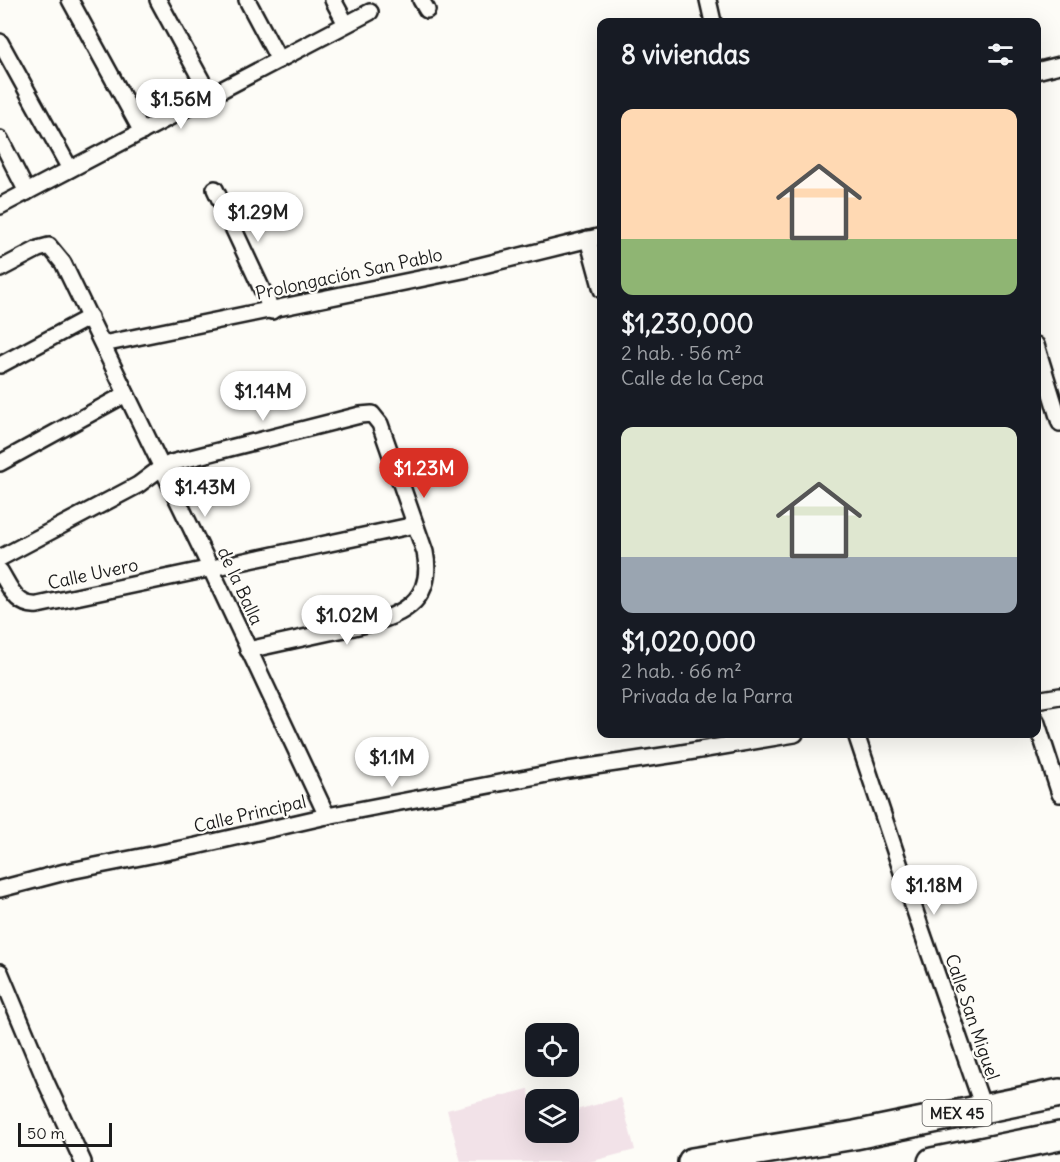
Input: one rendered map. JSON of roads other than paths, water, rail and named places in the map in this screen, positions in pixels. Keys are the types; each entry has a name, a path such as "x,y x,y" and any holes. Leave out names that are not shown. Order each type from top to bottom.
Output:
{"highway":[{"name":"MEX 45","path":"692,1162 855,1135 1060,1093"},
{"name":"MEX 45","path":"932,1162 1060,1136"}],"street":[{"path":"70,0 142,132"},
{"path":"158,0 210,96"},
{"path":"247,0 279,60"},
{"path":"333,0 346,24"},
{"path":"708,0 712,18"},
{"path":"0,206 370,12"},
{"path":"2,50 70,169"},
{"path":"1041,70 1060,65"},
{"path":"0,139 27,192"},
{"path":"215,189 272,310"},
{"name":"Prolongación San Pablo","path":"103,344 463,270 595,238"},
{"name":"de la Balla","path":"0,269 38,249 49,246 63,263 327,816"},
{"path":"0,365 90,317"},
{"path":"1041,361 1060,423"},
{"path":"0,463 126,394"},
{"path":"0,558 138,485 162,467 200,455 360,415 372,414 380,424 428,567 420,593 407,608 386,620 248,650"},
{"name":"Calle Uvero","path":"0,571 18,600 30,606 415,525"},
{"path":"1041,699 1060,696"},
{"path":"1041,735 1060,794"},
{"name":"Calle Principal","path":"0,889 65,872 196,846 327,816 568,770 771,738"},
{"name":"Calle San Miguel","path":"857,738 923,937 983,1107"},
{"path":"0,972 46,1082 83,1162"}]}
